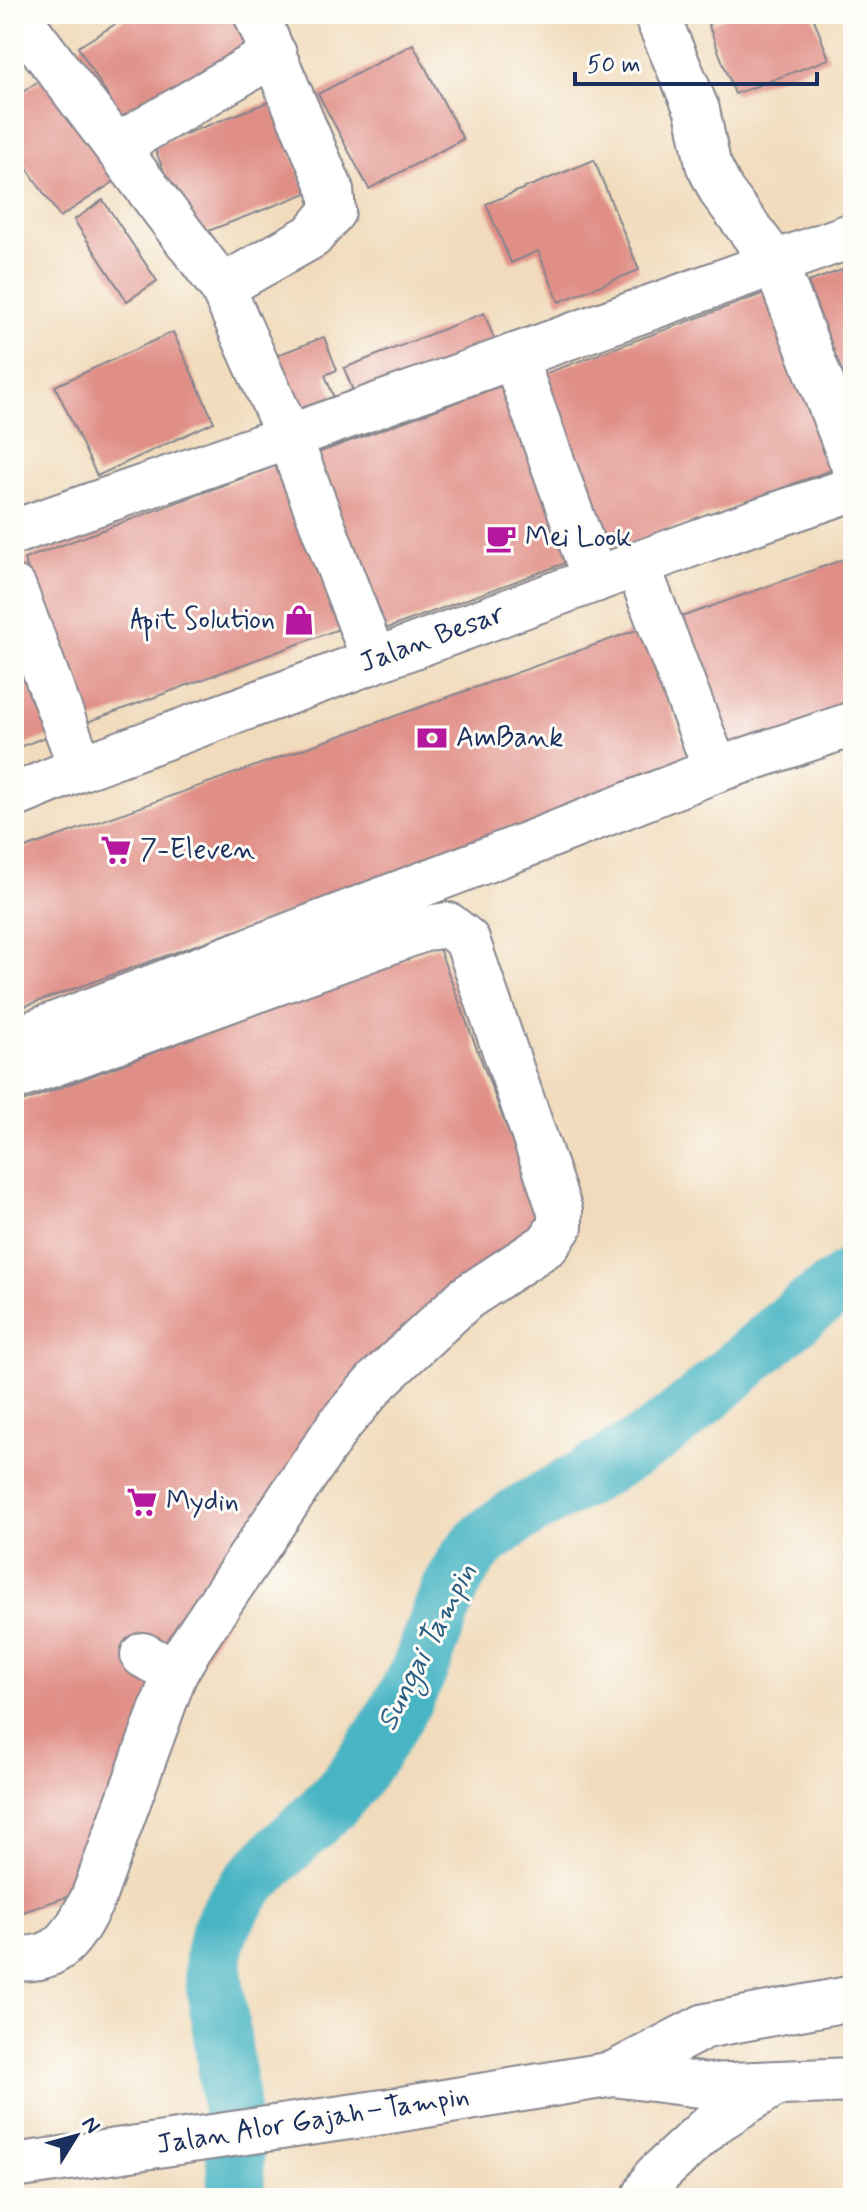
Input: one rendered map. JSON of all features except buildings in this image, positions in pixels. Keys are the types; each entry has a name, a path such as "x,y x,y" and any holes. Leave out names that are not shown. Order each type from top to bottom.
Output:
{"street":[{"path":"222,287 312,236 333,211 331,190 256,14"},
{"path":"656,14 697,110 708,164 722,192 775,263 853,464"},
{"path":"24,16 222,287 289,437 374,660"},
{"path":"117,146 274,54"},
{"path":"14,532 853,235"},
{"path":"514,356 595,580"},
{"name":"Jalan Besar","path":"14,796 81,768 374,660 714,536 853,489"},
{"path":"637,564 716,770"},
{"path":"14,588 81,768"},
{"path":"14,1040 716,770 853,724"},
{"path":"14,1078 427,928 448,925 467,940 560,1211 560,1226 548,1244 466,1298 378,1380 339,1425 190,1647 159,1664 93,1898 77,1929 55,1953 27,1959 14,1958"},
{"name":"Jalan Alor Gajah–Tampin","path":"613,2074 705,2026 853,1998"},
{"name":"Jalan Alor Gajah–Tampin","path":"14,2166 390,2111 613,2074 708,2086 853,2080"},
{"path":"644,2198 655,2177 714,2122 775,2084"}],"waterway":[{"name":"Sungai Tampin","path":"236,2198 232,2117 214,1963 217,1940 226,1917 240,1896 257,1875 336,1799 370,1755 411,1686 457,1575 477,1547 513,1519 661,1432 804,1311 853,1276"}],"place":[{"name":"Mei Look","path":"501,538"},
{"name":"Apit Solution","path":"299,620"},
{"name":"AmBank","path":"432,738"},
{"name":"7-Eleven","path":"116,850"},
{"name":"Mydin","path":"142,1502"}]}
